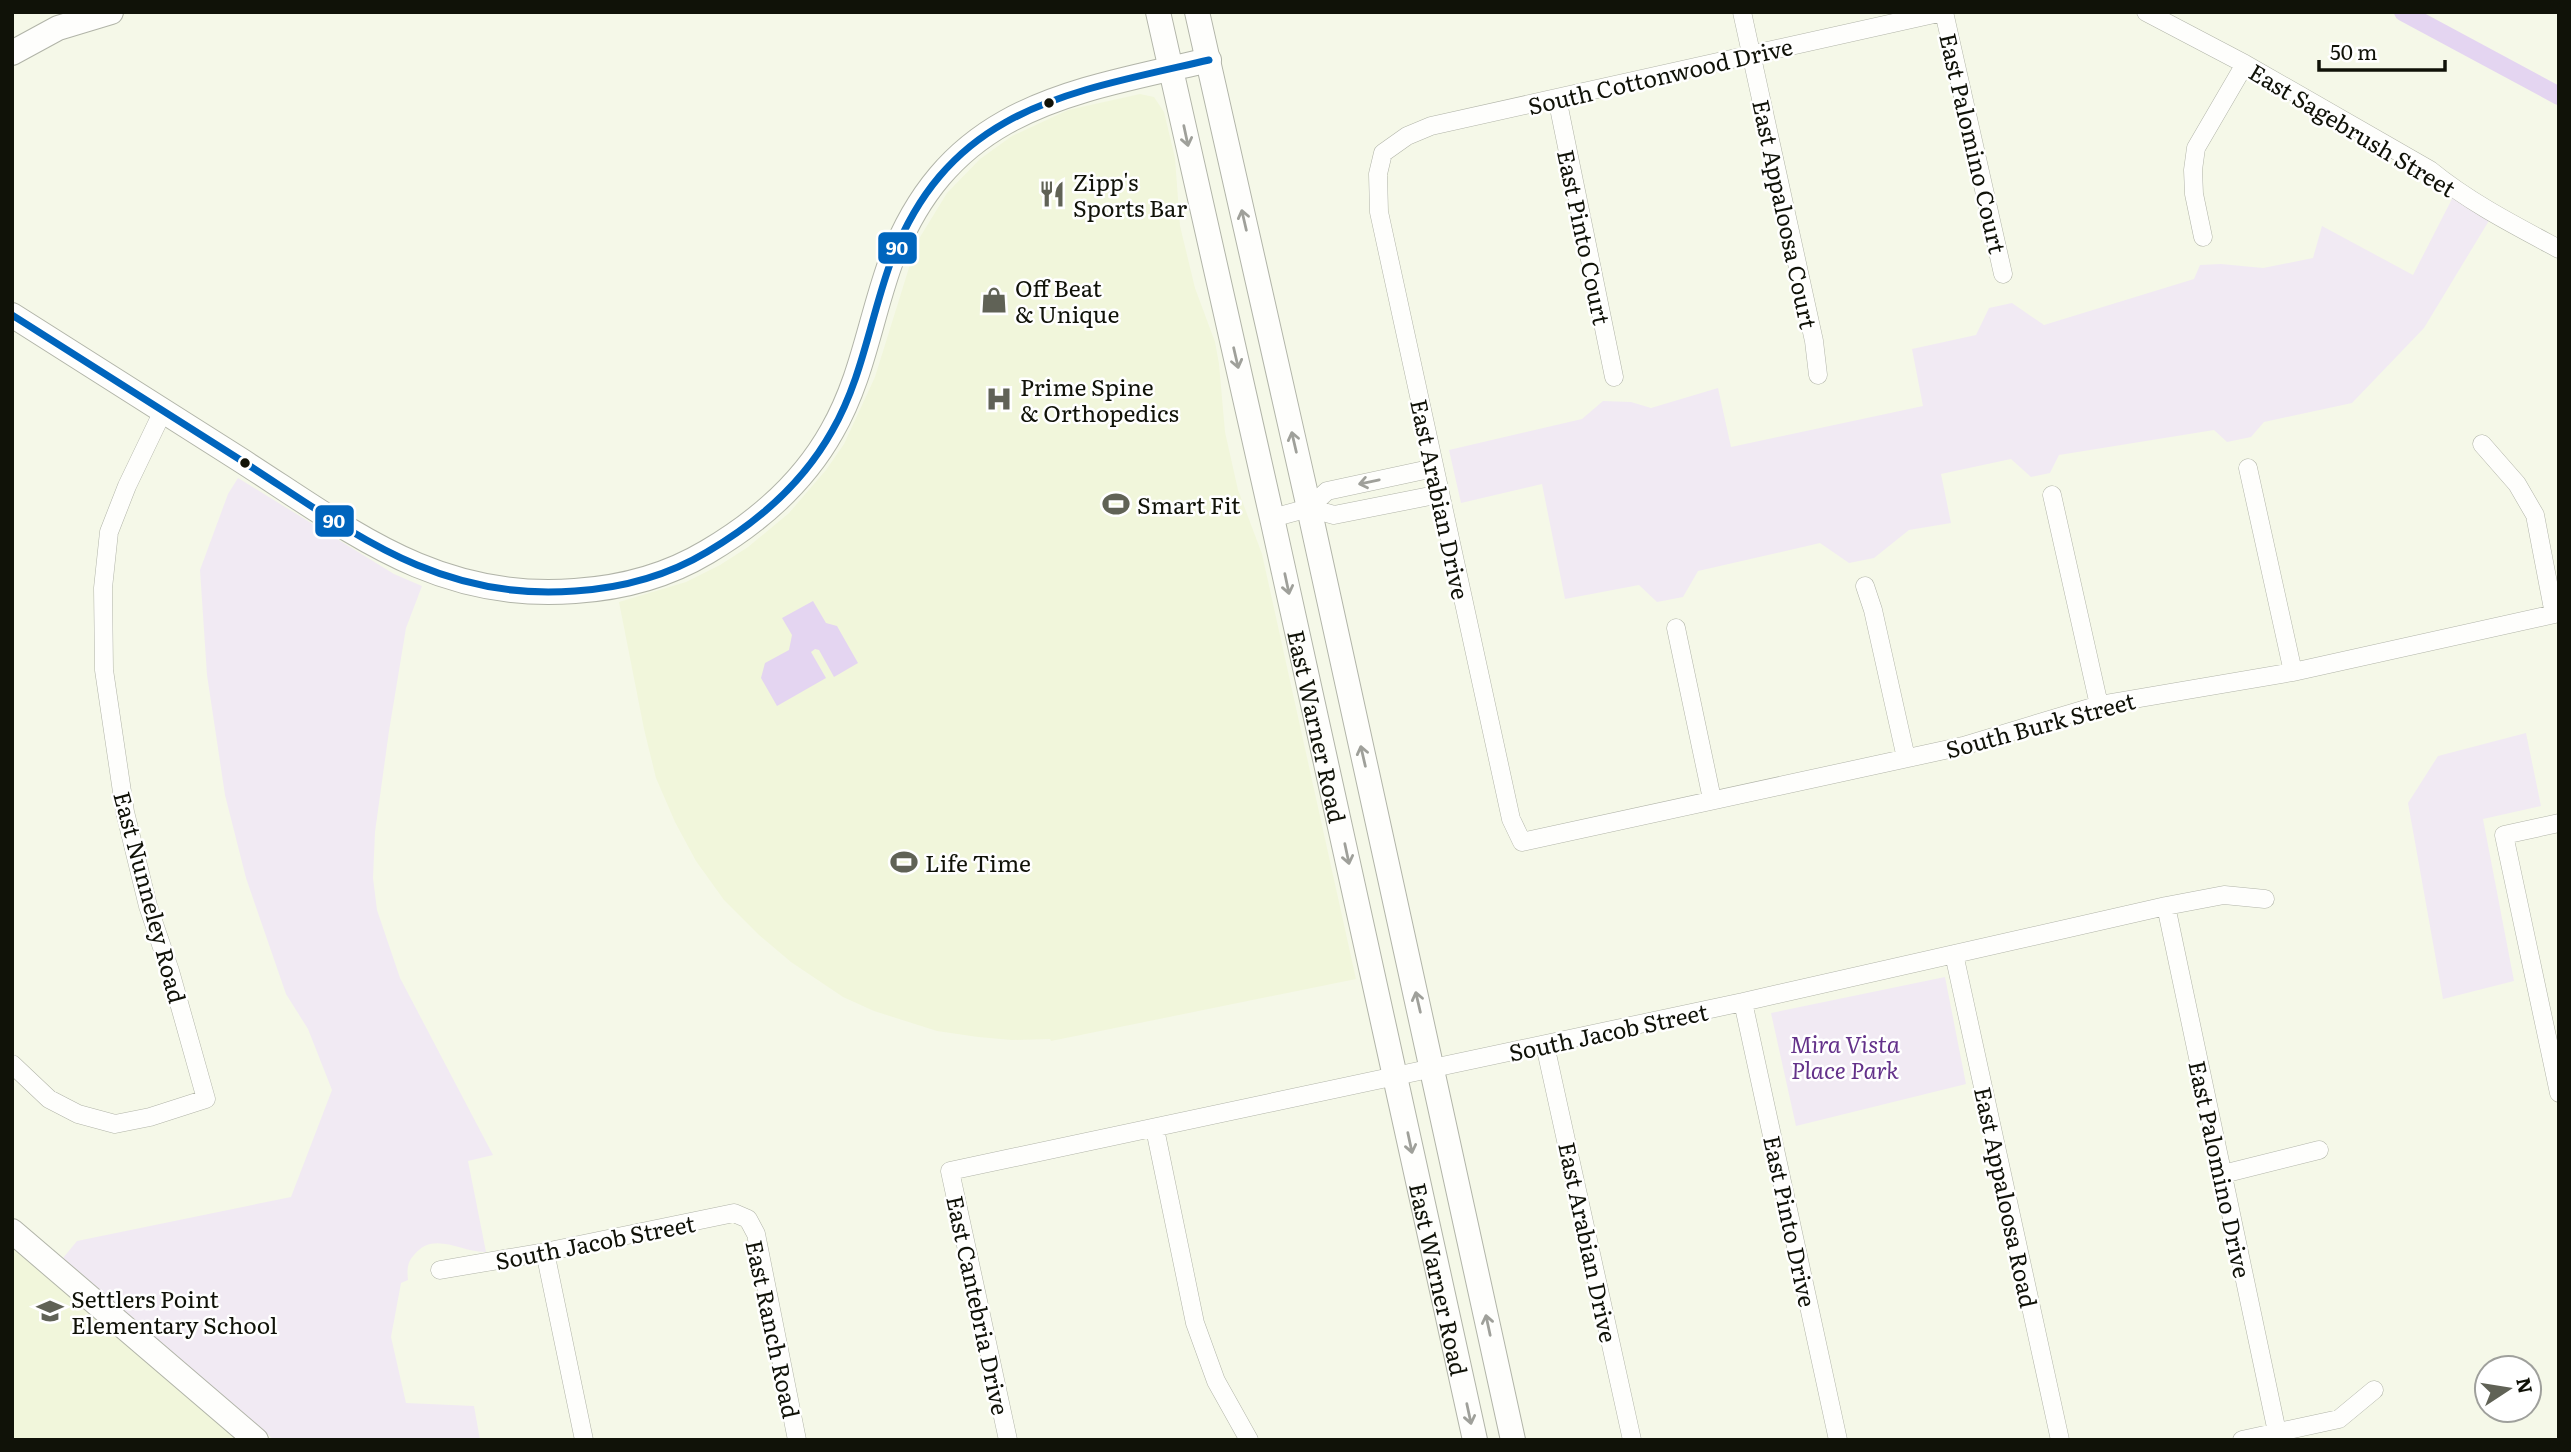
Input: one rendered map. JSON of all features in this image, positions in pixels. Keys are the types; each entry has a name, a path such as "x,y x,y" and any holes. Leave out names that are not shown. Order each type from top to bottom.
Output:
{"main road":[{"path":"12,53 58,28 111,12"},
{"name":"East Warner Road","path":"1158,12 1475,1440"},
{"name":"East Warner Road","path":"1197,12 1309,508 1513,1440"},
{"path":"12,314 380,547 440,575 484,587 531,594 616,587 650,578 690,562 753,523 816,457 833,429 862,363 890,266 905,229 924,198 948,168 974,143 1027,110 1081,90 1209,60"},
{"path":"12,1231 256,1440"}],"street":[{"name":"East Appaloosa Court","path":"1742,12 1814,341 1818,375"},
{"name":"South Cottonwood Drive","path":"1383,153 1407,136 1431,125 1944,12"},
{"name":"East Palomino Court","path":"1944,12 2003,274"},
{"name":"East Sagebrush Street","path":"2146,12 2245,64 2430,170 2456,191 2493,214 2559,249"},
{"path":"2203,237 2194,194 2196,148 2245,64"},
{"name":"East Pinto Court","path":"1557,98 1614,377"},
{"name":"East Arabian Drive","path":"1383,153 1378,174 1379,212 1511,819 1522,842"},
{"name":"East Nunneley Road","path":"14,1071 49,1099 78,1114 115,1124 150,1117 206,1099 170,971 148,906 125,812 104,670 103,588 109,532 127,486 163,411"},
{"path":"2482,444 2517,484 2535,515 2556,614"},
{"path":"1309,508 1327,491 1434,468"},
{"path":"2248,468 2293,672"},
{"path":"1272,517 1309,508 1334,515 1440,494"},
{"path":"2052,495 2099,705"},
{"path":"1865,586 1873,610 1906,758"},
{"name":"South Burk Street","path":"1522,842 1963,746 2099,705 2293,672 2556,614"},
{"path":"1676,628 1712,799"},
{"path":"2559,823 2504,835 2559,1093"},
{"name":"South Jacob Street","path":"950,1171 1744,1002 2166,906 2224,895 2265,899"},
{"name":"East Palomino Drive","path":"2166,906 2277,1432"},
{"name":"East Appaloosa Road","path":"1954,954 2060,1440"},
{"name":"East Pinto Drive","path":"1744,1002 1838,1440"},
{"name":"East Arabian Drive","path":"1545,1045 1632,1440"},
{"path":"1155,1129 1195,1323 1216,1381 1249,1440"},
{"path":"2222,1174 2319,1150"},
{"name":"East Cantebria Drive","path":"950,1171 1008,1440"},
{"name":"South Jacob Street","path":"440,1270 545,1252 734,1213 748,1219"},
{"name":"East Ranch Road","path":"748,1219 756,1234 797,1440"},
{"path":"545,1252 584,1440"},
{"path":"2242,1440 2339,1419 2374,1390"}],"shaded area":[{"path":"1140,94 1154,97 1164,112 1175,158 1180,226 1195,288 1215,342 1225,432 1238,490 1262,554 1356,979 1051,1041 1012,1040 937,1031 874,1011 843,997 791,962 724,900 696,861 656,778 619,602 686,582 720,565 748,547 789,513 826,470 844,444 875,377 917,242 947,193 980,159 1012,136 1068,110"},
{"path":"813,601 826,623 837,626 858,663 834,677 819,650 815,649 811,652 826,678 777,706 761,678 765,663 789,650 792,635 782,618"},
{"name":"Settlers Point Elementary School","path":"12,1248 236,1438 12,1440"}],"green space":[{"path":"2456,191 2493,214 2424,328 2352,403 2264,422 2251,437 2227,442 2214,430 2059,455 2050,473 2031,477 2011,459 1941,474 1951,523 1909,530 1874,558 1849,563 1820,543 1698,571 1683,597 1657,602 1639,585 1565,599 1542,484 1461,503 1449,450 1582,419 1603,401 1631,402 1651,408 1718,388 1731,447 1923,406 1912,349 1976,335 1989,308 2012,303 2044,325 2194,279 2200,265 2263,268 2313,258 2322,226 2413,275"},
{"path":"238,478 394,574 422,586 406,628 375,832 373,878 377,910 400,978 493,1155 468,1161 486,1252 439,1243 430,1244 414,1255 410,1261 408,1280 401,1283 391,1337 406,1403 474,1406 480,1440 274,1440 63,1258 77,1241 291,1197 332,1090 308,1029 286,994 246,878 225,795 207,675 200,570 228,494"},
{"path":"2526,733 2541,806 2483,819 2514,981 2443,999 2408,803 2438,756"},
{"name":"Mira Vista Place Park","path":"1945,977 1966,1084 1796,1126 1771,1013"}],"waterway":[{"path":"2403,12 2559,96"}],"transit line":[{"name":"90","path":"12,315 357,535 396,556 437,573 479,585 525,591 575,591 626,584 676,568 726,540 778,500 807,468 832,431 851,391 890,264 914,212 944,171 979,140 1018,116 1061,98 1107,84 1209,60"}],"place":[{"name":"Zipp's Sports Bar","path":"1052,194"},
{"name":"Off Beat & Unique","path":"994,300"},
{"name":"Prime Spine & Orthopedics","path":"999,399"},
{"name":"Smart Fit","path":"1116,504"},
{"name":"Life Time","path":"904,862"},
{"name":"Settlers Point Elementary School","path":"50,1311"}]}
